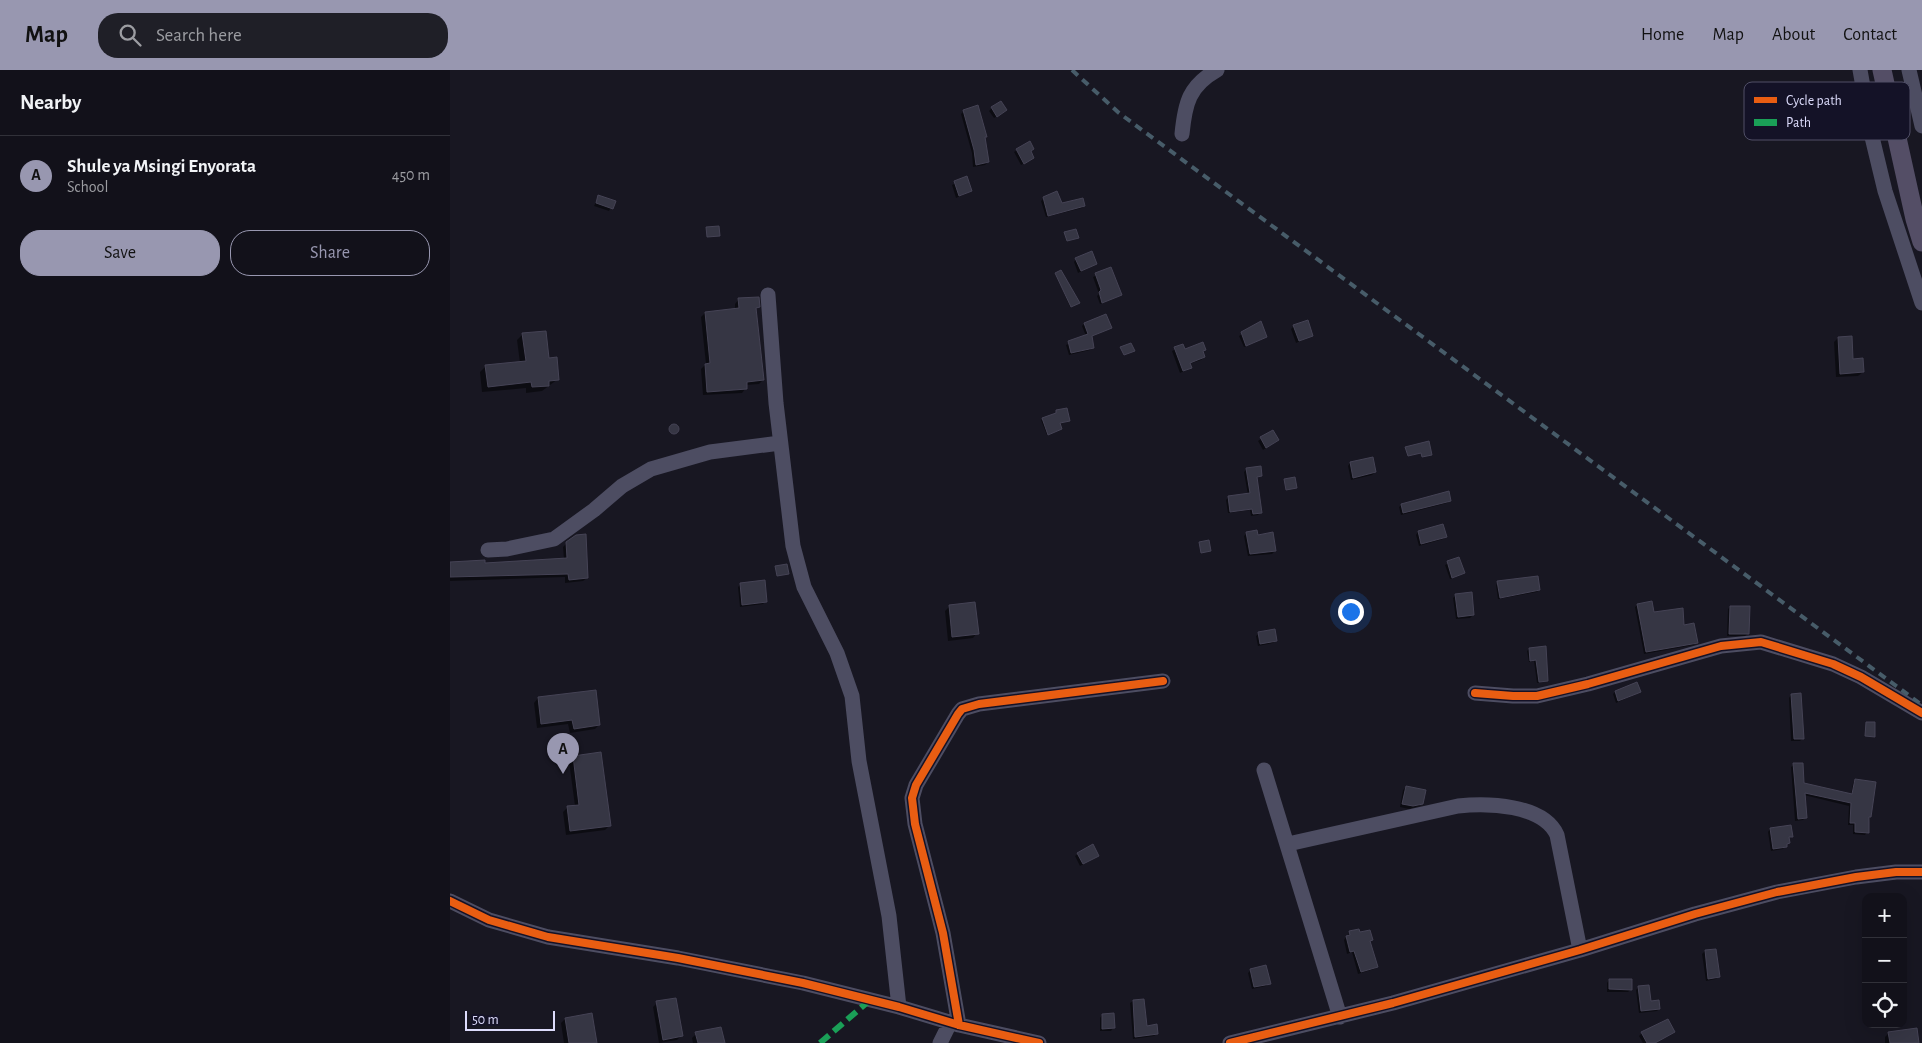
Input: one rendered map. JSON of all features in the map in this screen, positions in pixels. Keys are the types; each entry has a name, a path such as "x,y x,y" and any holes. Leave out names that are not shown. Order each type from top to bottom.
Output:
{"main road":[{"path":"1898,140 1922,242"}],"street":[{"path":"1182,134 1187,102 1192,92 1204,77 1217,70"},
{"path":"1909,70 1922,126"},
{"path":"1873,140 1886,191 1922,303"},
{"path":"768,295 780,443 794,546 800,573 811,602 838,654 852,696 858,755 889,916 899,1006"},
{"path":"488,550 507,549 554,538 594,510 622,486 651,469 710,452 780,443"},
{"path":"1475,693 1527,697 1546,694 1721,646 1761,642 1833,664 1861,677 1922,713"},
{"path":"940,1043 954,1024 943,933 915,824 912,793 958,714 970,706 1163,681"},
{"path":"1264,770 1340,1017"},
{"path":"1288,844 1458,806 1486,804 1541,816 1554,828 1557,835 1580,950"},
{"path":"1230,1043 1340,1017 1580,950 1705,911 1799,887 1840,879 1896,872 1922,872"},
{"path":"450,901 489,920 548,937 762,974 899,1006 954,1024 1039,1043"}],"building":[{"path":"1001,101 1007,110 997,117 991,107"},
{"path":"978,105 987,137 985,137 989,162 976,165 974,150 963,110"},
{"path":"1030,141 1034,149 1031,151 1034,158 1024,164 1016,149"},
{"path":"967,176 972,191 959,196 954,181"},
{"path":"1057,191 1062,203 1083,198 1085,206 1048,216 1043,197"},
{"path":"598,195 616,201 613,209 596,203"},
{"path":"719,226 720,236 707,237 706,227"},
{"path":"1076,229 1079,238 1067,241 1064,232"},
{"path":"1092,251 1097,264 1081,271 1075,258"},
{"path":"1111,267 1122,295 1102,303 1099,292 1101,290 1095,273"},
{"path":"1061,270 1080,303 1071,307 1055,273"},
{"path":"759,297 760,307 756,308 764,380 747,382 747,389 707,392 705,364 710,363 705,312 739,308 738,298"},
{"path":"1106,314 1112,328 1092,336 1094,348 1071,353 1068,341 1088,334 1084,323"},
{"path":"1308,320 1313,336 1299,341 1293,325"},
{"path":"1261,321 1267,337 1246,346 1241,332"},
{"path":"546,331 549,358 557,357 559,380 549,381 549,386 532,387 531,382 488,387 485,365 526,361 522,333"},
{"path":"1852,336 1853,359 1863,358 1864,372 1840,374 1838,337"},
{"path":"1203,342 1206,350 1203,351 1205,357 1190,363 1192,368 1183,371 1174,347 1183,344 1185,349"},
{"path":"1131,343 1135,351 1124,355 1120,347"},
{"path":"1067,408 1070,421 1060,423 1062,429 1048,435 1042,418 1056,413 1056,410"},
{"path":"672,424 676,424 679,429 678,433 672,434 669,431 669,427"},
{"path":"1273,430 1279,440 1266,448 1260,437"},
{"path":"1429,441 1432,455 1422,457 1421,453 1408,456 1405,447"},
{"path":"1373,457 1376,472 1353,478 1350,462"},
{"path":"1261,466 1262,476 1257,477 1262,513 1253,514 1252,509 1230,512 1228,496 1250,493 1246,468"},
{"path":"1295,477 1297,488 1286,490 1284,479"},
{"path":"1449,491 1451,501 1403,513 1401,504"},
{"path":"1443,524 1447,537 1421,544 1418,531"},
{"path":"1257,530 1258,535 1273,532 1276,551 1250,554 1246,532"},
{"path":"586,534 588,578 569,580 568,574 450,577 450,562 485,560 485,563 567,558 566,542 576,535"},
{"path":"1209,540 1211,551 1201,553 1199,542"},
{"path":"1459,557 1465,573 1452,578 1447,561"},
{"path":"787,564 789,574 777,576 775,566"},
{"path":"1538,576 1540,590 1500,598 1497,581"},
{"path":"765,580 767,602 742,605 740,583"},
{"path":"1472,592 1474,615 1458,617 1455,594"},
{"path":"1652,601 1654,612 1683,608 1684,625 1694,623 1698,643 1646,652 1637,604"},
{"path":"975,602 979,634 952,637 949,605"},
{"path":"1730,606 1750,606 1749,634 1729,634"},
{"path":"1275,629 1277,641 1260,644 1258,632"},
{"path":"1546,646 1548,681 1539,682 1536,660 1530,661 1529,648"},
{"path":"1637,682 1641,692 1618,701 1615,691"},
{"path":"596,690 600,725 574,729 572,720 541,724 538,697"},
{"path":"1801,693 1804,739 1794,739 1791,694"},
{"path":"1866,722 1875,722 1875,737 1865,736"},
{"path":"601,752 611,826 570,831 567,806 579,805 573,756"},
{"path":"1793,763 1803,763 1804,783 1852,794 1855,779 1876,782 1871,817 1869,817 1869,833 1855,832 1855,823 1850,823 1851,803 1805,793 1807,818 1798,819"},
{"path":"1406,786 1426,790 1423,804 1413,806 1402,804"},
{"path":"1791,825 1793,837 1789,837 1790,843 1787,844 1787,847 1773,849 1770,828"},
{"path":"1093,844 1099,856 1083,864 1077,853"},
{"path":"1359,929 1360,932 1370,930 1373,940 1370,941 1378,967 1361,972 1354,951 1350,952 1346,936 1350,935 1349,931"},
{"path":"1716,949 1720,977 1708,979 1705,950"},
{"path":"1266,965 1271,984 1254,987 1250,969"},
{"path":"1609,979 1632,979 1632,990 1609,989"},
{"path":"1649,985 1651,1001 1659,1000 1660,1009 1641,1011 1638,986"},
{"path":"676,998 683,1036 663,1040 656,1001"},
{"path":"1144,999 1147,1026 1157,1024 1158,1034 1135,1037 1133,1000"},
{"path":"592,1013 597,1043 569,1043 565,1018"},
{"path":"1114,1013 1115,1028 1102,1029 1102,1014"},
{"path":"1668,1019 1675,1032 1655,1043 1647,1043 1641,1032"},
{"path":"721,1027 725,1043 698,1043 695,1032"},
{"path":"1917,1028 1919,1043 1890,1043 1888,1032"}],"railway":[{"path":"1072,70 1119,113 1922,705"}],"marked path":[{"path":"820,1043 870,1000"}],"cycle path":[{"path":"1475,693 1537,696 1588,684 1721,646 1761,642 1833,664 1861,677 1922,713"},
{"path":"959,1025 943,933 915,824 912,798 916,785 958,714 962,709 979,704 1163,681"},
{"path":"1230,1043 1393,1003 1580,950 1695,914 1777,892 1856,877 1896,872 1922,872"},
{"path":"450,901 489,920 548,937 678,958 803,983 899,1007 959,1025 1039,1043"}],"place":[{"name":"Shule ya Msingi Enyorata","path":"563,774"}]}
